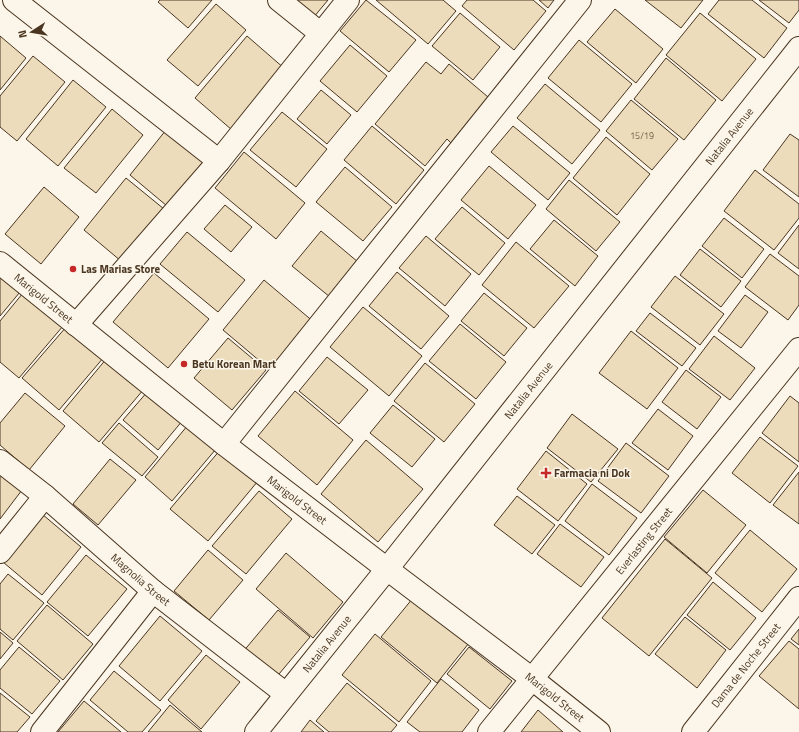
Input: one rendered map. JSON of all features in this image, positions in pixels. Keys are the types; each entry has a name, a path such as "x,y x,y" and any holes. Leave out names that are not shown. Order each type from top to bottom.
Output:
{"street":[{"path":"14,0 219,161"},
{"path":"280,0 320,33"},
{"path":"76,325 219,161 320,33 348,0"},
{"path":"224,444 580,0"},
{"name":"Natalia Avenue","path":"256,732 387,569 799,48"},
{"name":"Marigold Street","path":"0,263 224,444 531,678 599,732"},
{"name":"Everlasting Street","path":"489,732 531,678 799,349"},
{"name":"Magnolia Street","path":"0,461 45,496 153,591 286,694"},
{"path":"0,552 45,496"},
{"path":"42,732 153,591"},
{"name":"Dama de Noche Street","path":"693,732 799,598"}],"building":[{"path":"160,0 212,0 188,28 158,2"},
{"path":"292,0 328,0 313,18"},
{"path":"366,0 416,40 389,72 340,31"},
{"path":"376,0 443,0 456,11 428,44"},
{"path":"467,0 533,0 546,11 514,50 462,6"},
{"path":"539,0 554,0 548,8"},
{"path":"645,0 703,0 681,28"},
{"path":"719,0 752,0 787,28 764,58 708,14"},
{"path":"759,0 799,0 799,10 789,23"},
{"path":"216,4 246,30 198,86 167,60"},
{"path":"615,9 663,49 636,83 587,42"},
{"path":"460,13 500,47 473,80 432,46"},
{"path":"700,13 756,59 722,101 666,55"},
{"path":"0,36 26,58 0,90"},
{"path":"247,36 285,69 232,130 195,98"},
{"path":"579,40 632,84 601,122 548,78"},
{"path":"350,45 387,76 357,112 320,81"},
{"path":"33,56 65,82 17,141 0,127 0,96"},
{"path":"666,58 716,100 684,140 634,99"},
{"path":"426,62 441,74 449,64 488,97 451,143 447,139 425,166 375,124"},
{"path":"73,80 106,107 58,166 26,139"},
{"path":"545,84 600,130 572,164 517,118"},
{"path":"321,90 351,115 327,144 297,119"},
{"path":"631,100 678,139 652,170 606,131"},
{"path":"112,109 143,135 96,193 64,168"},
{"path":"282,112 327,149 296,187 250,150"},
{"path":"372,126 424,170 396,204 344,160"},
{"path":"513,126 570,173 548,200 491,152"},
{"path":"166,130 204,161 167,206 130,175"},
{"path":"790,134 799,140 799,197 763,170"},
{"path":"606,137 650,174 617,215 573,178"},
{"path":"244,152 305,203 276,239 215,188"},
{"path":"489,166 536,205 508,239 461,200"},
{"path":"345,167 392,207 363,241 316,202"},
{"path":"755,170 799,204 799,218 774,250 724,211"},
{"path":"126,178 164,209 121,261 84,230"},
{"path":"569,180 620,222 596,251 546,209"},
{"path":"44,187 79,217 41,264 5,234"},
{"path":"225,205 252,227 231,252 204,229"},
{"path":"462,207 505,243 479,275 435,239"},
{"path":"724,218 764,249 742,278 702,246"},
{"path":"554,220 598,256 575,286 530,249"},
{"path":"799,225 799,269 778,253"},
{"path":"321,231 358,262 330,297 292,266"},
{"path":"187,232 245,280 218,312 160,264"},
{"path":"426,236 471,274 445,306 399,268"},
{"path":"516,242 569,286 534,328 482,285"},
{"path":"700,249 741,281 721,307 680,275"},
{"path":"770,254 799,276 799,305 788,320 745,287"},
{"path":"397,272 449,316 421,349 369,306"},
{"path":"154,273 209,319 168,368 113,322"},
{"path":"0,274 20,292 0,316"},
{"path":"675,276 724,314 700,345 651,307"},
{"path":"264,280 315,323 274,373 223,330"},
{"path":"23,293 63,326 19,378 0,362 0,321"},
{"path":"484,293 527,328 504,356 461,321"},
{"path":"745,295 768,312 741,348 718,331"},
{"path":"363,307 422,356 389,396 330,347"},
{"path":"650,313 696,348 682,366 636,331"},
{"path":"460,324 506,362 476,399 429,361"},
{"path":"67,326 104,357 59,410 22,378"},
{"path":"631,331 678,368 647,409 599,373"},
{"path":"714,336 755,368 730,400 689,369"},
{"path":"228,338 266,370 232,410 194,378"},
{"path":"327,357 368,390 339,424 299,391"},
{"path":"107,358 144,389 99,442 63,411"},
{"path":"425,363 475,404 444,442 394,401"},
{"path":"686,370 721,397 697,429 662,402"},
{"path":"148,391 183,420 158,450 123,420"},
{"path":"295,391 353,440 317,485 258,436"},
{"path":"25,393 65,426 29,470 0,445 0,423"},
{"path":"790,396 799,403 799,462 762,433"},
{"path":"393,405 435,439 412,467 370,433"},
{"path":"658,409 693,436 668,470 632,443"},
{"path":"572,414 618,449 591,482 547,448"},
{"path":"119,423 158,457 142,476 102,443"},
{"path":"188,425 216,449 172,501 145,477"},
{"path":"760,437 798,466 770,503 732,473"},
{"path":"366,440 423,489 378,542 321,494"},
{"path":"626,443 669,476 641,513 598,481"},
{"path":"221,449 258,481 208,541 170,509"},
{"path":"546,451 587,484 558,521 517,489"},
{"path":"110,459 136,480 98,525 73,504"},
{"path":"799,472 799,524 773,505"},
{"path":"0,474 22,490 0,519"},
{"path":"592,484 637,518 609,555 565,521"},
{"path":"703,490 746,525 707,573 664,537"},
{"path":"259,491 292,519 246,574 212,546"},
{"path":"517,496 555,525 532,554 494,525"},
{"path":"42,514 81,547 42,595 3,562"},
{"path":"560,524 604,557 581,587 537,554"},
{"path":"750,530 797,569 762,612 715,573"},
{"path":"665,539 712,578 649,656 602,618"},
{"path":"208,550 243,580 209,620 174,591"},
{"path":"286,553 343,602 313,638 256,589"},
{"path":"86,555 127,589 88,636 47,602"},
{"path":"8,574 44,603 13,640 0,629 0,584"},
{"path":"713,582 756,618 730,650 687,615"},
{"path":"413,598 469,643 437,683 381,637"},
{"path":"47,605 93,644 63,680 17,641"},
{"path":"278,610 310,637 274,680 242,653"},
{"path":"160,616 202,651 160,701 119,666"},
{"path":"685,617 726,650 697,688 655,654"},
{"path":"799,629 799,645 791,639"},
{"path":"0,632 13,643 0,659"},
{"path":"375,634 431,681 399,722 342,675"},
{"path":"789,641 799,649 799,709 759,676"},
{"path":"19,647 60,681 32,714 0,688 0,670"},
{"path":"469,647 512,681 490,709 447,674"},
{"path":"206,655 240,682 201,729 168,700"},
{"path":"114,671 161,710 142,732 128,732 90,700"},
{"path":"441,679 479,710 462,732 420,732 407,722"},
{"path":"347,683 397,725 391,732 329,732 316,721"},
{"path":"0,693 30,717 17,732 0,732"},
{"path":"84,701 121,732 58,732"},
{"path":"170,705 202,732 148,732"},
{"path":"538,710 563,732 521,732"},
{"path":"310,720 324,732 301,732"}],"place":[{"name":"Las Marias Store","path":"73,269"},
{"name":"Betu Korean Mart","path":"184,364"},
{"name":"Farmacia ni Dok","path":"546,473"}]}
